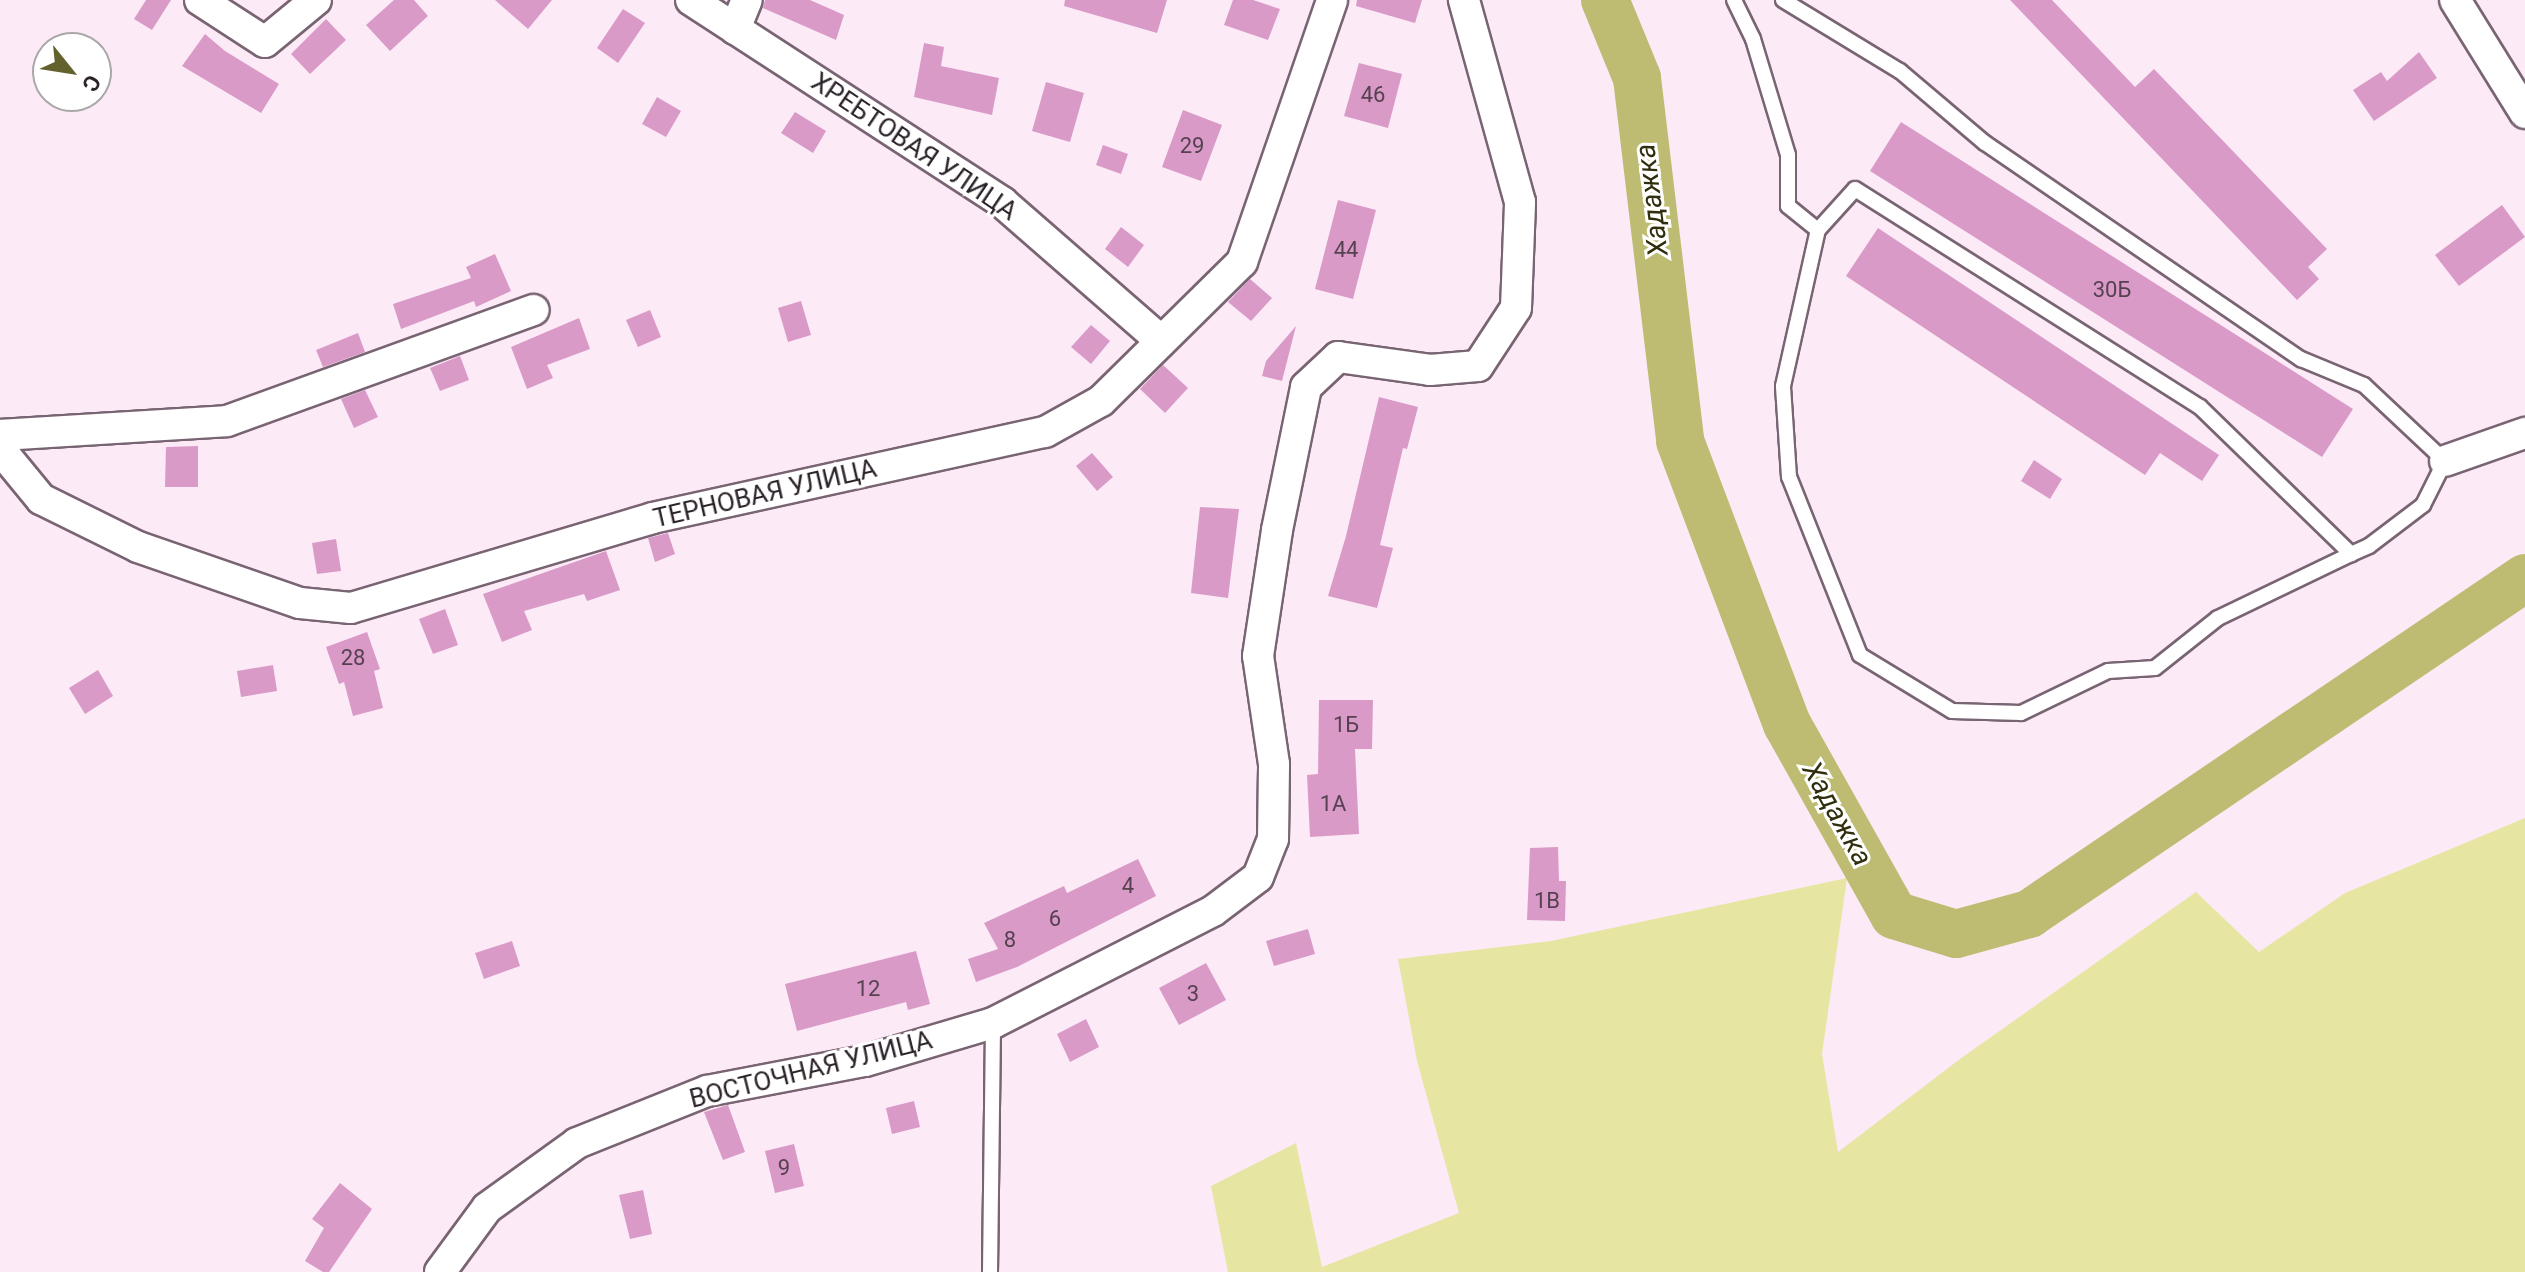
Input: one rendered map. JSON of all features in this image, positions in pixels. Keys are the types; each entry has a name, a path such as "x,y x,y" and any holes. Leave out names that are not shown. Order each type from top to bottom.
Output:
{"street":[{"path":"200,0 265,42 316,0"},
{"name":"ХРЕБТОВАЯ УЛИЦА","path":"691,0 1003,203 1161,341"},
{"path":"735,29 747,0"},
{"name":"ТЕРНОВАЯ УЛИЦА","path":"0,449 41,499 138,547 300,603 351,608 653,518 1045,432 1101,401 1242,262 1332,0"},
{"name":"ВОСТОЧНАЯ УЛИЦА","path":"440,1272 487,1208 577,1143 707,1091 865,1061 993,1023 1213,911 1258,877 1273,839 1274,764 1258,656 1277,530 1306,387 1338,357 1430,370 1478,366 1516,308 1520,202 1464,0"},
{"path":"2455,0 2525,113"},
{"path":"0,435 227,421 533,310"},
{"path":"2445,461 2525,433"}],"lane":[{"path":"1734,0 1753,39 1788,155 1788,206 1818,230"},
{"path":"1783,0 1900,71 1985,143 2288,351 2364,385 2445,461 2423,505 2369,546 2218,618 2155,668 2108,671 2021,713 1952,711 1860,655 1789,477 1783,386 1818,230 1855,189 2200,407 2351,554"},
{"path":"990,1272 993,1023"}],"shaded area":[{"path":"2525,818 2525,1272 1228,1272 1211,1186 1296,1143 1322,1267 1459,1213 1417,1061 1398,959 1551,941 1847,878 1822,1054 1838,1152 1960,1059 2196,892 2259,952 2345,893"}],"building":[{"path":"146,0 171,0 152,30 134,19"},
{"path":"394,0 414,0 428,16 390,51 366,25"},
{"path":"495,0 552,0 528,29"},
{"path":"765,0 810,0 844,15 836,40 763,8"},
{"path":"1065,0 1167,0 1157,33 1064,6"},
{"path":"1233,0 1253,0 1280,9 1268,40 1224,25"},
{"path":"1357,0 1422,0 1415,23 1356,6"},
{"path":"2010,0 2052,0 2135,87 2154,69 2327,249 2308,267 2319,279 2297,300"},
{"path":"623,9 645,23 618,63 597,48"},
{"path":"326,19 346,40 310,74 291,54"},
{"path":"205,34 225,51 279,84 261,113 182,66"},
{"path":"924,43 944,47 941,66 999,78 992,115 914,97"},
{"path":"2419,52 2437,78 2374,121 2353,90 2381,72 2387,81"},
{"path":"1359,63 1402,74 1388,128 1344,116"},
{"path":"1046,82 1084,93 1070,142 1032,131"},
{"path":"657,97 681,111 666,137 642,124"},
{"path":"1183,110 1222,125 1201,181 1162,167"},
{"path":"795,112 826,131 813,153 781,133"},
{"path":"1901,122 2353,409 2322,457 1870,171"},
{"path":"1103,145 1128,154 1121,174 1096,165"},
{"path":"1338,200 1376,210 1353,299 1315,289"},
{"path":"2502,205 2525,237 2459,286 2435,255"},
{"path":"1121,227 1144,245 1128,267 1105,249"},
{"path":"1878,228 2219,455 2202,481 2160,453 2145,475 1846,276"},
{"path":"495,254 511,291 476,307 474,301 401,329 393,304 471,278 466,267"},
{"path":"1250,279 1272,298 1251,321 1228,302"},
{"path":"801,301 811,335 788,342 778,308"},
{"path":"650,310 661,337 638,347 626,320"},
{"path":"579,318 590,349 547,365 553,378 527,389 511,347"},
{"path":"1091,325 1110,341 1091,364 1071,347"},
{"path":"1296,326 1282,381 1262,376 1266,361"},
{"path":"358,333 365,352 323,367 316,350"},
{"path":"460,356 469,380 440,391 430,368"},
{"path":"1163,365 1188,388 1165,413 1140,389"},
{"path":"365,390 378,417 354,428 341,399"},
{"path":"1379,397 1418,407 1407,449 1403,448 1380,545 1393,548 1377,608 1328,596 1346,536"},
{"path":"198,446 198,487 165,487 166,447"},
{"path":"1092,453 1113,477 1097,491 1076,466"},
{"path":"2034,460 2062,479 2050,499 2021,481"},
{"path":"1200,507 1239,509 1228,598 1191,593"},
{"path":"668,533 675,554 655,562 648,538"},
{"path":"336,539 341,571 317,574 312,543"},
{"path":"606,551 620,590 587,601 584,594 524,611 532,630 502,642 483,594"},
{"path":"445,609 458,645 433,654 419,619"},
{"path":"367,632 380,669 374,671 383,708 353,716 344,682 339,684 326,647"},
{"path":"273,665 277,691 241,697 237,671"},
{"path":"98,670 113,696 85,714 69,688"},
{"path":"1319,700 1373,700 1372,749 1355,749 1359,834 1310,837 1307,775 1318,774"},
{"path":"1558,847 1559,881 1566,881 1565,921 1527,920 1530,848"},
{"path":"1138,859 1156,896 1017,967 976,982 968,959 998,949 984,923 1064,886 1067,893"},
{"path":"1308,929 1315,954 1274,966 1266,941"},
{"path":"512,941 520,966 484,979 475,953"},
{"path":"916,951 930,1004 908,1010 906,1002 797,1031 785,984"},
{"path":"1206,963 1226,1000 1179,1025 1159,988"},
{"path":"1086,1019 1099,1047 1070,1062 1057,1034"},
{"path":"914,1101 920,1127 892,1134 886,1108"},
{"path":"728,1105 745,1152 723,1160 704,1112"},
{"path":"794,1144 804,1186 775,1193 765,1151"},
{"path":"340,1183 372,1209 329,1272 323,1272 305,1261 324,1228 312,1219"},
{"path":"643,1190 652,1234 630,1239 619,1195"}],"waterway":[{"name":"Хадажка","path":"1605,0 1637,78 1680,441 1787,724 1894,915 1956,934 2029,914 2525,578"}]}
